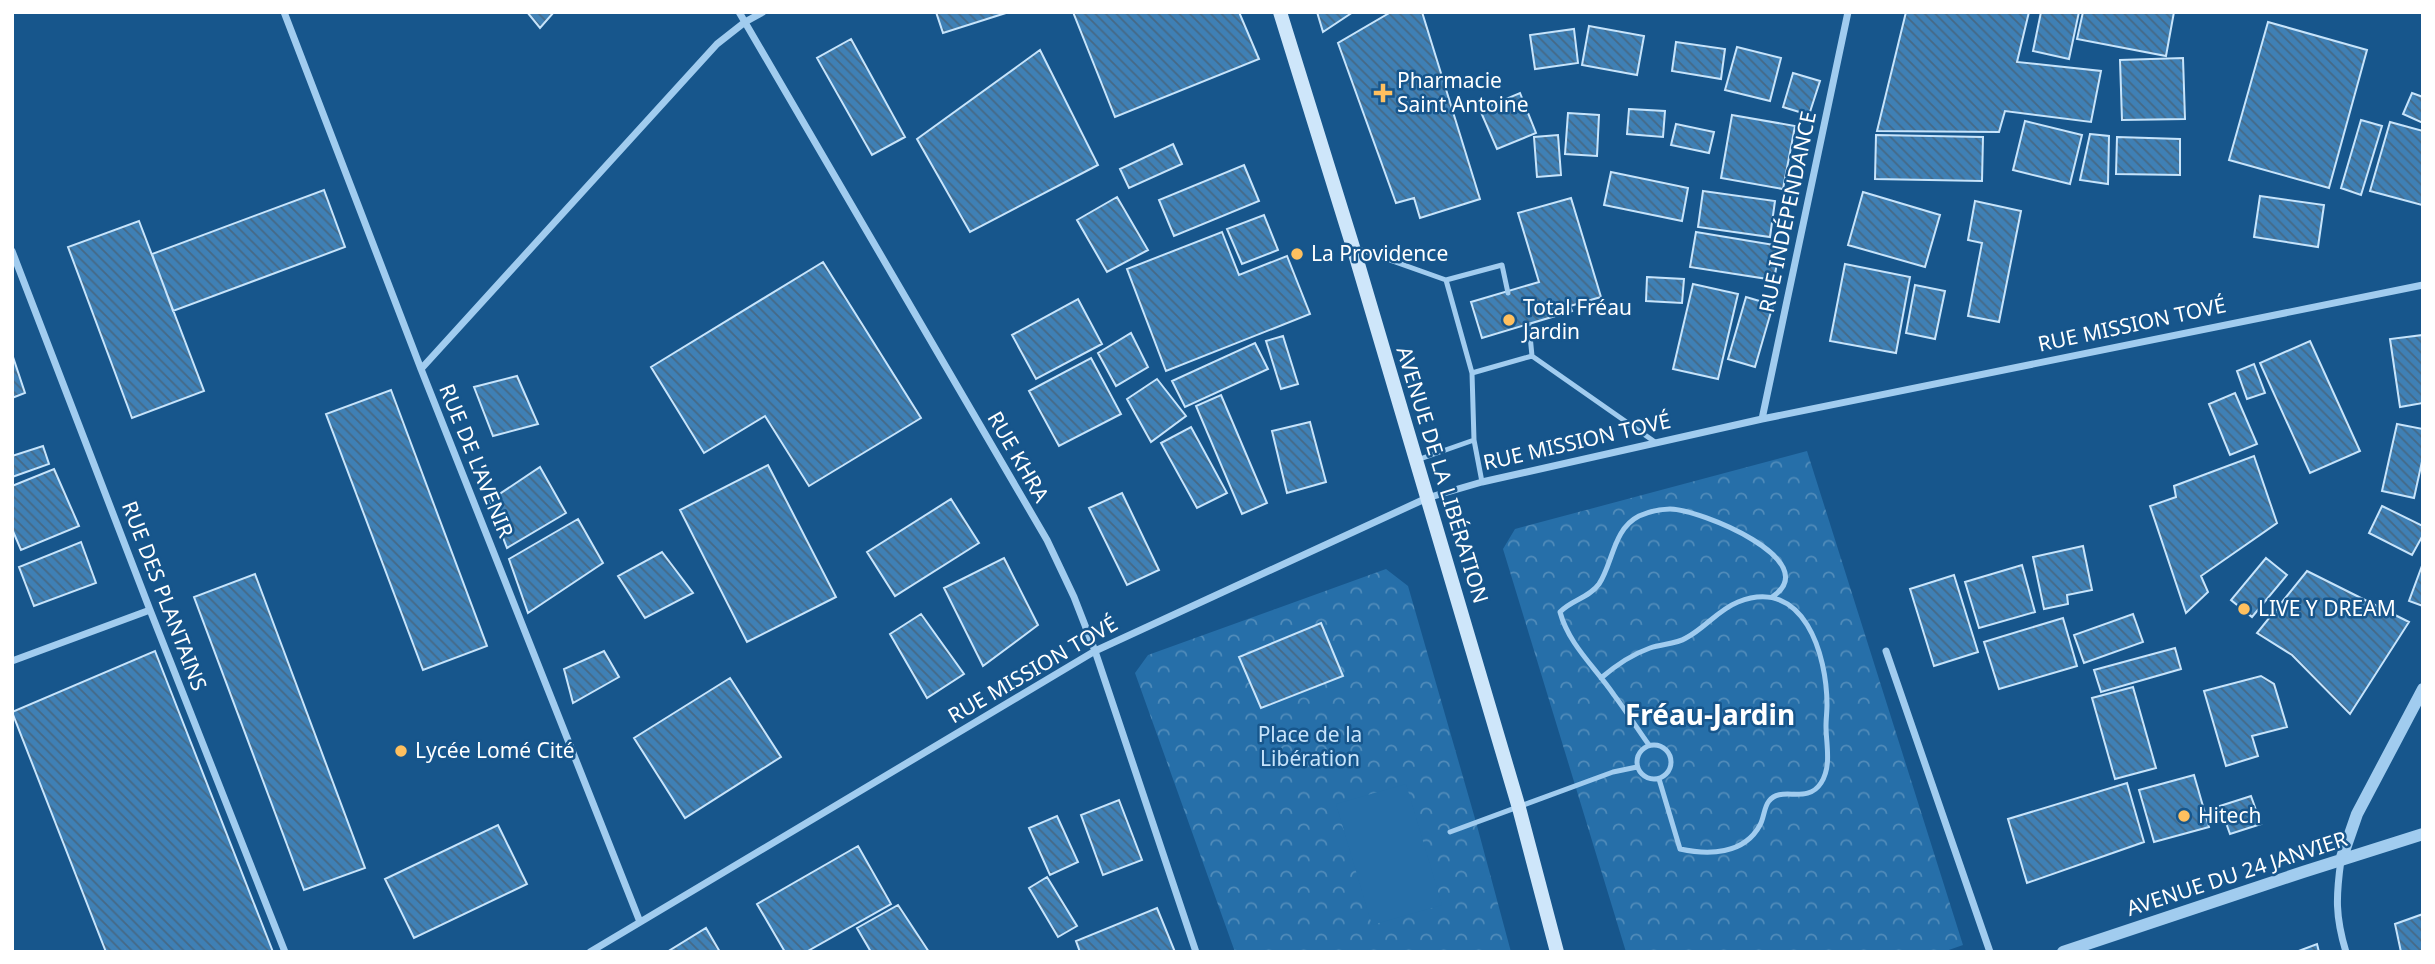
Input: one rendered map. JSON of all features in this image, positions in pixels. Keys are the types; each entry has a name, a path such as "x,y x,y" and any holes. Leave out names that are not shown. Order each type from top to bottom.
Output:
{"main road":[{"name":"AVENUE DE LA LIBÉRATION","path":"1280,12 1520,808 1557,952"}],"street":[{"name":"RUE DE L'AVENIR","path":"284,12 421,369 640,922"},
{"name":"RUE KHRA","path":"739,12 1047,540 1074,597 1095,651 1196,952"},
{"path":"421,369 717,44 763,12"},
{"name":"RUE INDÉPENDANCE","path":"1762,419 1848,12"},
{"name":"RUE DES PLANTAINS","path":"12,251 285,952"},
{"name":"RUE MISSION TOVÉ","path":"590,952 1095,651 1427,498 1482,482 1762,419 2423,285"},
{"path":"12,661 150,610"},
{"path":"1886,651 1990,952"},
{"path":"2346,952 2338,925 2337,892 2341,860 2357,814 2423,689"},
{"name":"AVENUE DU 24 JANVIER","path":"2063,952 2423,834"}],"lane":[{"path":"1353,247 1446,281 1502,265 1508,293"},
{"path":"1446,281 1472,373 1474,440 1482,482"},
{"path":"1529,325 1532,356 1656,442"},
{"path":"1472,373 1532,356"},
{"path":"1416,460 1474,440"},
{"path":"1649,745 1578,648 1563,624 1560,612 1596,588 1604,576 1612,550 1627,525 1639,516 1672,508 1735,529 1749,536 1775,557 1786,572 1786,584 1772,597"},
{"path":"1601,678 1614,667 1648,648 1683,640 1736,603 1753,597 1772,597 1795,608 1807,621 1827,685 1826,727 1829,749 1825,776 1813,792 1773,797 1767,802 1759,827 1739,846 1727,851 1693,852 1680,849 1659,779"},
{"path":"1649,745 1658,745 1671,757 1667,774 1659,779 1642,775 1636,767 1636,758 1641,750 1649,745"},
{"path":"1450,832 1613,772 1636,767"}],"green space":[{"path":"1807,451 1963,945 1943,952 1626,952 1503,549 1515,529"},
{"name":"Place de la Libération","path":"1386,569 1408,586 1511,952 1235,952 1135,673 1148,655"},
{"path":"1406,784 1442,905 1372,925 1336,804"}],"building":[{"path":"527,12 554,12 540,28"},
{"path":"936,12 1009,12 943,33"},
{"path":"1073,12 1239,12 1259,59 1115,117"},
{"path":"1317,12 1353,12 1323,32"},
{"path":"1391,12 1422,12 1480,199 1420,218 1414,198 1396,203 1338,43"},
{"path":"1906,12 2029,12 2017,62 2101,71 2091,122 2005,111 1999,132 1877,131"},
{"path":"2041,12 2079,12 2069,59 2033,51"},
{"path":"2083,12 2174,12 2166,56 2077,39"},
{"path":"2268,22 2367,50 2329,188 2229,160"},
{"path":"1589,26 1644,36 1637,75 1582,65"},
{"path":"1574,29 1578,63 1535,69 1530,35"},
{"path":"851,39 905,137 872,155 817,58"},
{"path":"1676,42 1725,49 1721,79 1672,71"},
{"path":"1737,47 1781,58 1770,101 1725,90"},
{"path":"1040,50 1098,165 970,232 917,139"},
{"path":"2183,58 2185,119 2122,120 2120,60"},
{"path":"1793,73 1820,81 1809,115 1783,107"},
{"path":"1520,93 1536,133 1497,149 1480,110"},
{"path":"2412,93 2423,97 2423,123 2403,114"},
{"path":"1629,109 1665,111 1663,137 1627,134"},
{"path":"1568,113 1599,115 1597,156 1565,154"},
{"path":"1732,115 1795,126 1783,189 1721,178"},
{"path":"2361,120 2382,126 2361,195 2341,188"},
{"path":"2025,121 2082,135 2070,184 2013,170"},
{"path":"2390,122 2423,131 2422,205 2370,191"},
{"path":"1676,124 1714,132 1709,153 1671,145"},
{"path":"2090,134 2109,136 2108,184 2080,180"},
{"path":"1558,135 1561,175 1537,177 1534,137"},
{"path":"1876,135 1983,137 1982,181 1875,179"},
{"path":"2117,137 2180,139 2180,175 2116,174"},
{"path":"1173,144 1182,164 1129,188 1120,169"},
{"path":"1244,165 1259,201 1174,236 1159,200"},
{"path":"1611,172 1688,188 1682,221 1604,205"},
{"path":"324,190 345,247 173,311 152,254"},
{"path":"1703,191 1775,201 1770,237 1698,227"},
{"path":"1863,192 1940,215 1925,267 1848,245"},
{"path":"2260,196 2324,205 2318,247 2254,237"},
{"path":"1117,197 1148,250 1107,272 1077,220"},
{"path":"1571,198 1601,297 1570,306 1572,311 1482,338 1471,302 1539,282 1518,213"},
{"path":"1975,201 2021,211 1999,322 1968,316 1982,243 1968,240"},
{"path":"1264,215 1278,250 1242,264 1227,229"},
{"path":"139,221 204,391 132,418 68,247"},
{"path":"1222,232 1239,275 1287,256 1310,314 1166,371 1127,269"},
{"path":"1696,232 1780,246 1774,280 1690,267"},
{"path":"823,262 921,418 809,486 765,416 704,453 651,367"},
{"path":"1845,264 1910,277 1896,353 1830,341"},
{"path":"1647,277 1684,279 1682,303 1646,301"},
{"path":"1693,284 1738,294 1718,379 1673,369"},
{"path":"1915,285 1945,291 1935,339 1906,333"},
{"path":"1746,297 1773,305 1755,367 1728,359"},
{"path":"1078,299 1102,344 1036,379 1012,335"},
{"path":"1131,333 1148,367 1116,386 1098,353"},
{"path":"2423,335 2423,403 2400,407 2390,339"},
{"path":"1283,336 1298,384 1281,389 1266,341"},
{"path":"2310,341 2360,451 2310,473 2260,363"},
{"path":"1255,343 1268,369 1185,407 1172,381"},
{"path":"12,354 25,393 12,398"},
{"path":"1091,358 1121,414 1059,446 1029,391"},
{"path":"2254,364 2265,393 2247,399 2237,371"},
{"path":"517,376 538,424 493,436 474,387"},
{"path":"1157,379 1186,416 1151,442 1127,399"},
{"path":"391,390 487,646 423,670 326,414"},
{"path":"2235,393 2257,444 2230,455 2209,404"},
{"path":"1221,395 1267,503 1242,514 1196,406"},
{"path":"1310,422 1326,482 1287,493 1272,431"},
{"path":"2397,424 2423,429 2423,457 2414,498 2382,491"},
{"path":"1191,427 1227,493 1197,508 1161,443"},
{"path":"43,446 49,464 12,477 12,456"},
{"path":"2254,456 2277,523 2201,576 2208,592 2186,613 2150,506 2176,497 2174,486"},
{"path":"768,465 836,597 747,642 680,510"},
{"path":"540,467 566,513 507,548 489,501"},
{"path":"54,469 79,526 21,550 12,529 12,486"},
{"path":"1122,493 1159,570 1127,585 1089,508"},
{"path":"951,499 979,543 895,596 867,552"},
{"path":"2382,506 2423,526 2423,535 2412,555 2369,533"},
{"path":"578,519 603,563 528,613 509,559"},
{"path":"81,542 96,583 34,606 19,567"},
{"path":"2083,546 2092,590 2067,595 2068,604 2044,609 2033,557"},
{"path":"662,552 693,593 645,618 618,576"},
{"path":"1004,558 1038,625 983,666 944,588"},
{"path":"2266,558 2287,575 2252,617 2231,600"},
{"path":"2423,563 2423,606 2409,601"},
{"path":"2022,565 2035,612 1979,628 1965,582"},
{"path":"2307,571 2409,622 2350,714 2292,655 2257,633"},
{"path":"255,574 365,868 304,890 194,597"},
{"path":"1954,575 1978,652 1934,666 1910,589"},
{"path":"921,614 964,674 927,698 890,634"},
{"path":"2133,614 2143,642 2084,663 2074,635"},
{"path":"2063,618 2077,666 1999,689 1984,642"},
{"path":"1321,623 1343,676 1261,708 1239,657"},
{"path":"2175,648 2181,669 2101,692 2094,670"},
{"path":"155,651 273,952 106,952 12,712"},
{"path":"604,651 619,677 573,703 564,669"},
{"path":"2261,676 2274,684 2287,727 2252,736 2258,756 2226,766 2204,691"},
{"path":"730,678 781,757 685,818 634,738"},
{"path":"2133,687 2156,768 2115,779 2092,698"},
{"path":"2194,775 2209,827 2154,842 2139,790"},
{"path":"2127,783 2144,842 2027,883 2008,819"},
{"path":"2251,796 2261,824 2230,834 2220,806"},
{"path":"1119,800 1142,860 1103,875 1081,815"},
{"path":"1057,816 1078,862 1050,875 1029,828"},
{"path":"498,825 527,884 414,938 385,879"},
{"path":"858,846 891,904 806,952 785,952 757,904"},
{"path":"1047,877 1077,926 1058,937 1029,888"},
{"path":"898,905 929,952 871,952 857,928"},
{"path":"1157,908 1175,952 1080,952 1076,941"},
{"path":"2423,914 2423,952 2401,952 2395,924"},
{"path":"706,928 720,952 667,952"},
{"path":"2317,944 2319,952 2296,952"}],"place":[{"name":"Pharmacie Saint Antoine","path":"1383,93"},
{"name":"La Providence","path":"1297,254"},
{"name":"Total Fréau Jardin","path":"1509,320"},
{"name":"LIVE Y DREAM","path":"2244,609"},
{"name":"Lycée Lomé Cité","path":"401,751"},
{"name":"Hitech","path":"2184,816"}],"district":[{"name":"Fréau-Jardin","path":"1710,715"}]}
